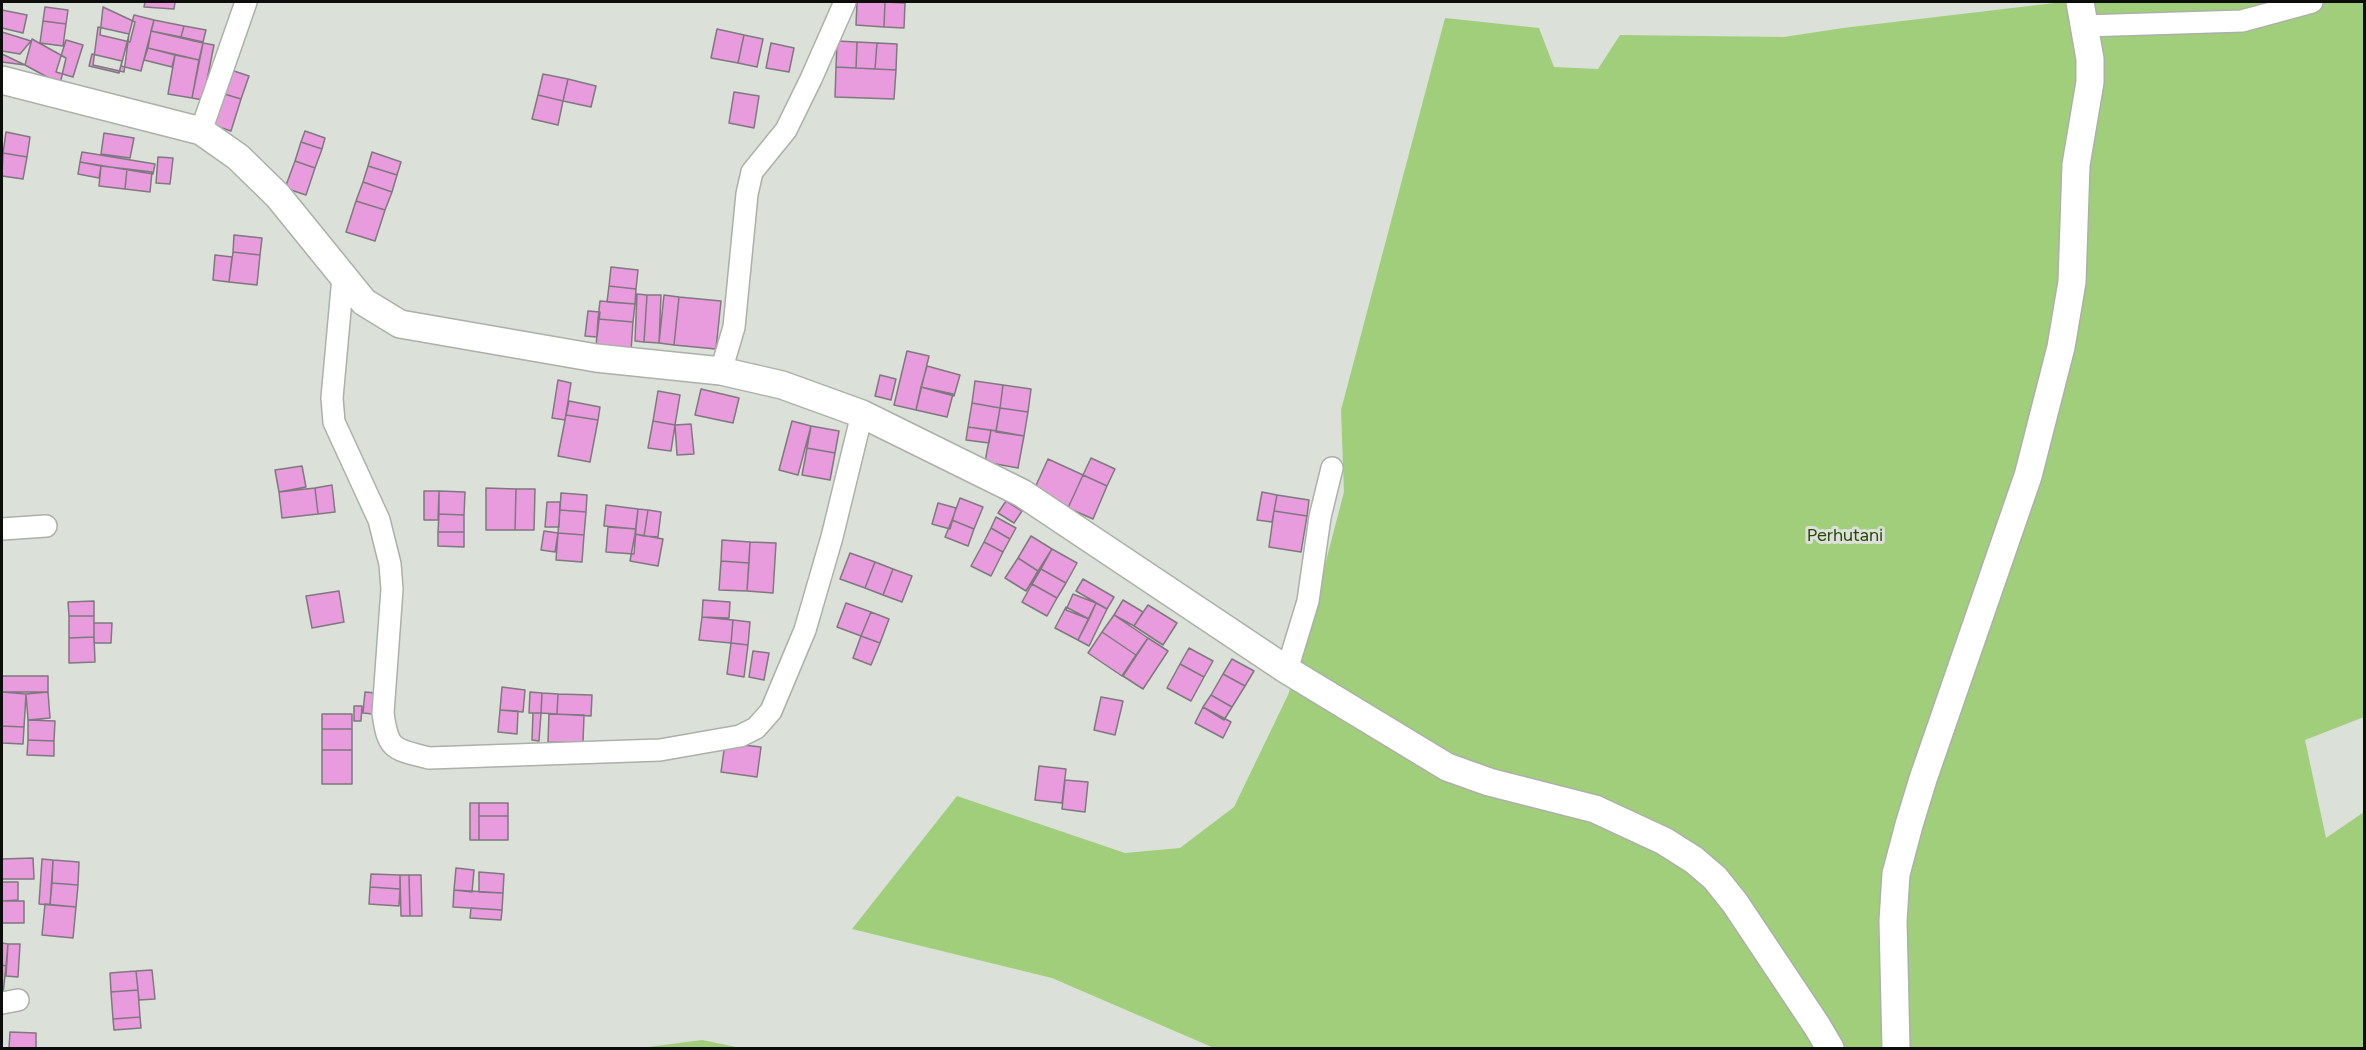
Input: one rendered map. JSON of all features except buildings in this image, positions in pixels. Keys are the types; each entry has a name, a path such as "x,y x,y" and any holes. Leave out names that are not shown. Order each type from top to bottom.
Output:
{"street":[{"path":"201,131 246,2"},
{"path":"721,370 734,327 745,204 752,172 786,130 845,2"},
{"path":"1896,1048 1893,921 1896,874 1920,791 2028,476 2061,347 2072,282 2076,165 2090,82 2090,59 2082,14 2242,21 2312,2"},
{"path":"2,80 201,131 238,157 278,196 364,302 376,312 400,324 596,358 721,370 782,385 862,414 1022,493 1287,670 1447,767 1489,782 1595,808 1664,840 1694,860 1715,878 1735,903 1830,1048"},
{"path":"343,277 332,398 334,422 379,520 390,564 392,589 383,714 390,743 405,752 429,758 660,750 740,736 756,728 771,711 806,630 832,537 862,414"},
{"path":"1287,670 1308,601 1320,518 1332,468"},
{"path":"2,529 46,526"}],"green space":[{"name":"Perhutani","path":"2063,2 2364,2 2364,717 2305,740 2326,838 2364,812 2364,1048 1214,1048 1052,978 852,929 957,796 1125,853 1180,848 1234,807 1288,695 1308,630 1344,492 1341,410 1445,18 1539,28 1554,67 1598,69 1620,35 1784,37"},
{"path":"702,1040 741,1048 641,1048"}]}
